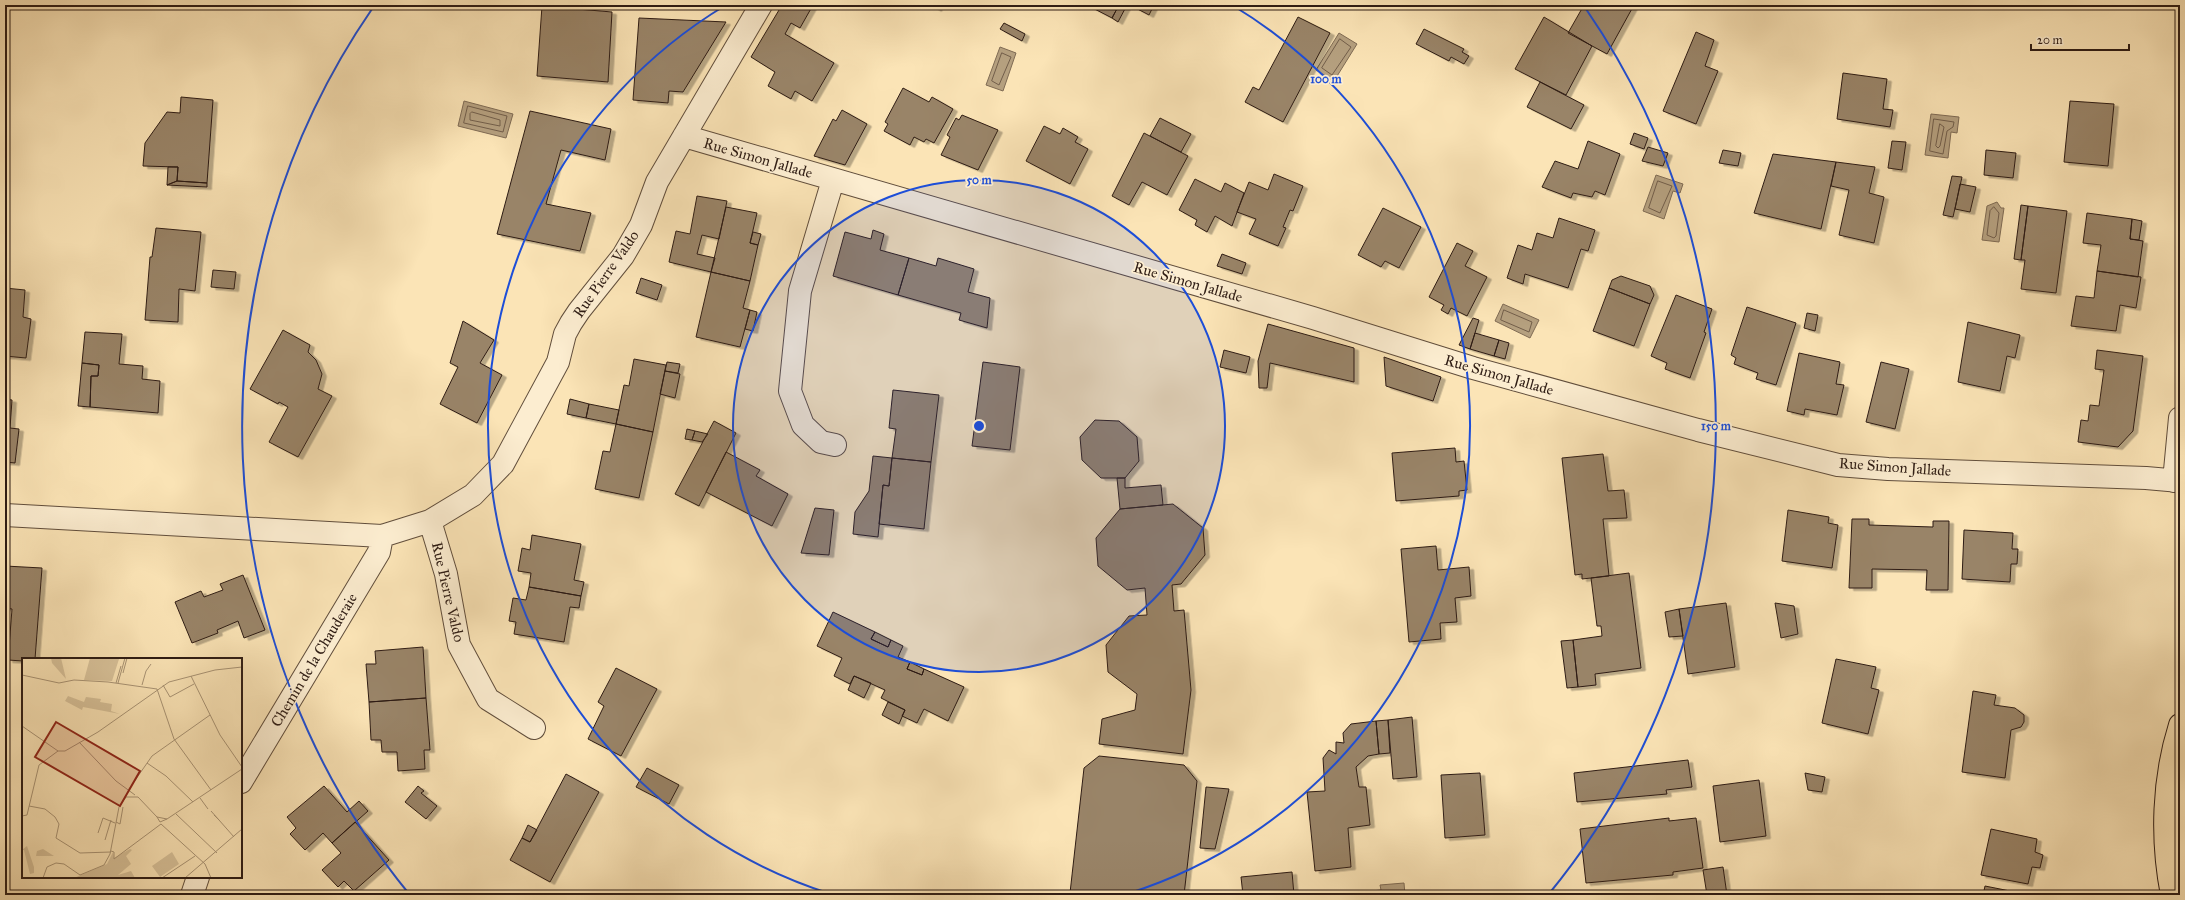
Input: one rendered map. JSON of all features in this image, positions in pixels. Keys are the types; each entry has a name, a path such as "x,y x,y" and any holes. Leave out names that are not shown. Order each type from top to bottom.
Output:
{"main road":[{"path":"2172,895 2166,866 2165,803 2180,724"}],"street":[{"name":"Rue Pierre Valdo","path":"382,536 430,521 473,496 503,464 558,362 565,334 571,323 623,256 641,225 657,182 761,5"},
{"name":"Rue Simon Jallade","path":"684,136 1313,318 1479,370 1728,438 1838,465 1888,469 2177,481"},
{"name":"Rue Simon Jallade","path":"833,180 800,291 790,391 803,425 821,442 834,445"},
{"path":"2177,481 2180,418"},
{"path":"5,515 382,536"},
{"name":"Rue Pierre Valdo","path":"430,521 446,574 459,645 488,698 534,728"},
{"name":"Chemin de la Chauderaie","path":"242,780 379,552 382,536"},
{"path":"192,895 198,878"}],"water":[{"path":"1339,33 1357,44 1334,81 1316,70"},
{"path":"1000,47 1016,53 1003,91 986,85"},
{"path":"464,101 513,114 506,138 458,126"},
{"path":"1931,114 1959,117 1957,133 1951,132 1948,158 1925,155"},
{"path":"1656,175 1683,184 1680,193 1673,191 1664,219 1643,211"},
{"path":"1997,202 2001,208 2004,208 1999,242 1982,240 1987,206"},
{"path":"1503,304 1539,320 1530,338 1495,321"},
{"path":"1404,883 1405,895 1334,895 1381,890 1380,885"}],"building":[{"path":"782,5 813,5 800,28 791,23 785,34 834,63 812,101 795,91 791,99 768,86 775,72 751,57"},
{"path":"931,5 939,5 937,9"},
{"path":"1087,5 1119,5 1112,18"},
{"path":"1119,5 1127,5 1118,22 1112,18"},
{"path":"1130,5 1154,5 1149,15"},
{"path":"1584,5 1634,5 1607,54 1568,33"},
{"path":"542,6 612,12 608,82 537,76"},
{"path":"1298,17 1330,33 1283,122 1245,102 1253,87 1259,90"},
{"path":"1544,17 1592,46 1566,95 1515,69"},
{"path":"639,18 726,22 683,92 669,91 668,103 633,100"},
{"path":"1004,23 1025,34 1022,41 1000,29"},
{"path":"1424,29 1464,49 1462,52 1469,56 1464,64 1451,57 1449,61 1416,44"},
{"path":"1696,32 1714,40 1705,66 1718,71 1696,124 1663,111"},
{"path":"1843,73 1887,79 1883,109 1893,110 1890,127 1837,119"},
{"path":"1540,82 1584,105 1571,129 1527,107"},
{"path":"903,88 929,102 932,97 953,109 934,143 926,139 924,142 914,137 910,145 884,131 888,124 885,122"},
{"path":"181,97 213,100 207,183 177,181 178,167 143,166 145,143 167,112 180,113"},
{"path":"2070,101 2114,104 2108,166 2064,162"},
{"path":"842,110 867,124 845,165 814,156 833,119 836,121"},
{"path":"530,111 611,129 605,160 561,150 546,204 591,213 580,251 497,234"},
{"path":"962,115 998,130 978,170 941,155 950,137 947,135 956,118 959,120"},
{"path":"1160,118 1191,134 1181,152 1150,136"},
{"path":"1044,126 1060,134 1063,128 1078,137 1075,142 1088,149 1070,184 1026,161"},
{"path":"1144,133 1188,156 1167,195 1142,182 1129,205 1112,196"},
{"path":"1634,133 1648,138 1644,149 1630,144"},
{"path":"1588,141 1620,154 1605,195 1595,191 1592,197 1573,193 1571,198 1542,187 1555,161 1578,169"},
{"path":"1892,141 1906,142 1902,170 1888,168"},
{"path":"1648,147 1668,153 1663,166 1642,161"},
{"path":"1723,150 1741,153 1738,166 1719,163"},
{"path":"1986,150 2016,153 2013,178 1984,175"},
{"path":"1773,154 1836,162 1821,229 1754,213"},
{"path":"1836,162 1875,167 1869,193 1884,197 1874,243 1839,235 1849,190 1831,186"},
{"path":"168,167 178,167 177,181 167,185"},
{"path":"1274,174 1303,186 1293,211 1290,210 1283,227 1286,228 1278,246 1249,234 1256,219 1237,212 1249,182 1268,190"},
{"path":"1952,176 1962,177 1953,217 1943,215"},
{"path":"1195,179 1221,192 1225,183 1244,193 1232,226 1215,216 1207,232 1195,225 1197,220 1179,210"},
{"path":"177,181 207,183 207,187 167,185"},
{"path":"1960,184 1976,187 1970,212 1955,209"},
{"path":"697,196 727,201 719,239 702,235 697,254 715,258 711,272 669,262 676,231 690,234"},
{"path":"2021,205 2028,206 2021,260 2014,259"},
{"path":"2028,206 2067,211 2056,293 2021,289 2025,260 2021,260"},
{"path":"726,207 757,213 750,243 758,245 750,281 711,272"},
{"path":"1383,208 1421,227 1399,268 1385,261 1381,267 1358,255"},
{"path":"2087,213 2132,219 2130,239 2143,241 2138,277 2097,271 2101,245 2083,243"},
{"path":"1559,218 1595,230 1588,251 1581,249 1568,288 1525,274 1523,284 1507,278 1518,245 1532,250 1537,233 1553,238"},
{"path":"2132,219 2142,221 2139,240 2130,239"},
{"path":"156,228 201,232 195,291 179,289 178,322 145,320 150,257 152,257"},
{"path":"873,230 884,234 880,250 909,258 898,295 833,276 845,232 871,239"},
{"path":"753,232 761,234 758,245 750,243"},
{"path":"1457,243 1473,251 1465,266 1487,277 1467,316 1451,308 1448,314 1441,310 1444,305 1429,297"},
{"path":"1222,254 1246,263 1242,274 1217,266"},
{"path":"909,258 936,266 938,258 974,269 968,292 990,298 987,328 959,320 961,313 898,295"},
{"path":"213,270 236,272 234,289 211,287"},
{"path":"2097,271 2141,277 2136,308 2120,305 2116,331 2071,326 2076,296 2094,298"},
{"path":"711,272 750,281 743,308 750,310 740,347 696,337"},
{"path":"1621,276 1650,286 1654,295 1650,304 1609,288 1612,280"},
{"path":"641,278 662,285 657,300 636,293"},
{"path":"5,288 25,290 23,317 31,319 26,358 5,356"},
{"path":"1609,288 1650,304 1634,346 1593,331"},
{"path":"1676,295 1712,309 1704,332 1706,333 1690,378 1665,369 1667,363 1651,356"},
{"path":"1747,307 1796,323 1776,385 1756,379 1758,373 1734,364 1736,358 1731,355"},
{"path":"750,310 757,312 753,331 745,329"},
{"path":"1807,313 1818,315 1815,331 1804,328"},
{"path":"1473,318 1479,320 1470,349 1459,345"},
{"path":"463,321 494,340 480,363 502,375 477,423 440,404 458,367 450,363"},
{"path":"1968,322 2020,335 2015,358 2007,356 2000,391 1958,382"},
{"path":"1268,324 1354,348 1354,382 1270,363 1267,388 1259,388 1258,361"},
{"path":"283,330 310,345 308,352 316,360 322,374 318,389 332,396 298,457 269,442 288,407 279,402 278,404 250,389"},
{"path":"85,332 122,334 119,364 143,366 142,379 160,381 158,413 90,407 91,376 98,376 99,365 82,363"},
{"path":"1475,333 1499,340 1494,356 1470,349"},
{"path":"1499,340 1509,343 1505,359 1494,356"},
{"path":"1224,350 1250,357 1246,373 1220,367"},
{"path":"2097,350 2143,356 2133,431 2118,447 2078,442 2081,420 2088,421 2090,405 2099,406 2104,370 2095,369"},
{"path":"1799,353 1840,362 1836,384 1844,385 1837,415 1805,409 1804,415 1787,411"},
{"path":"1384,357 1441,377 1433,401 1386,386"},
{"path":"634,359 666,365 653,432 616,424 624,385 629,386"},
{"path":"667,362 680,364 678,373 665,371"},
{"path":"983,362 1020,367 1010,450 972,446"},
{"path":"1881,362 1909,369 1895,429 1866,422"},
{"path":"82,363 99,365 98,376 91,376 90,407 78,406"},
{"path":"665,371 680,374 675,398 660,394"},
{"path":"893,390 939,395 931,462 892,458 896,429 889,428"},
{"path":"5,399 12,400 10,428 19,429 15,463 5,462"},
{"path":"570,399 589,404 586,418 567,414"},
{"path":"589,404 619,410 616,424 586,418"},
{"path":"1095,420 1119,421 1137,437 1139,461 1125,478 1101,478 1082,460 1080,437"},
{"path":"714,421 736,433 699,506 675,494"},
{"path":"616,424 653,432 639,498 595,489 603,451 610,452"},
{"path":"687,429 695,431 692,440 685,439"},
{"path":"695,431 708,434 702,442 692,440"},
{"path":"1455,448 1456,462 1464,461 1467,490 1459,491 1459,496 1396,501 1392,453"},
{"path":"726,452 760,470 756,476 788,494 772,526 706,492"},
{"path":"1603,454 1608,491 1624,490 1627,518 1603,519 1609,576 1582,579 1582,574 1575,575 1562,458"},
{"path":"873,456 892,458 889,486 883,485 878,537 853,534 855,512 869,491"},
{"path":"892,458 931,462 924,529 879,524 883,485 889,486"},
{"path":"1117,478 1125,478 1125,488 1161,485 1163,505 1120,509"},
{"path":"1173,504 1203,528 1205,555 1181,584 1172,585 1174,611 1184,610 1191,690 1183,754 1099,744 1102,719 1135,710 1137,694 1108,672 1106,645 1129,616 1147,615 1145,588 1127,590 1098,566 1096,538 1120,509"},
{"path":"815,508 834,510 829,555 801,553"},
{"path":"1788,510 1829,517 1828,523 1838,525 1832,568 1782,561"},
{"path":"1852,519 1869,519 1869,525 1933,527 1933,521 1949,521 1948,590 1926,590 1927,570 1872,569 1872,588 1849,588"},
{"path":"1964,530 2013,533 2012,549 2018,549 2017,564 2011,564 2010,582 1962,579"},
{"path":"532,535 581,544 574,580 584,582 581,596 529,587 531,573 518,571 522,548 530,550"},
{"path":"1436,546 1438,570 1469,567 1471,596 1455,598 1457,622 1440,623 1441,639 1409,642 1401,549"},
{"path":"5,566 42,568 35,658 22,658 22,661 8,660 12,609 5,608"},
{"path":"1629,573 1641,668 1595,674 1596,685 1578,687 1573,640 1602,636 1601,626 1597,626 1591,578"},
{"path":"243,575 265,630 244,638 238,621 217,630 218,633 192,643 175,602 201,591 204,597 223,590 220,584"},
{"path":"529,587 581,596 579,608 570,607 564,642 514,634 516,622 509,621 513,598 526,600"},
{"path":"1726,603 1735,667 1688,674 1679,609"},
{"path":"1775,603 1794,606 1798,634 1781,638"},
{"path":"1679,609 1683,636 1669,637 1665,612"},
{"path":"833,612 875,632 871,639 888,647 891,640 903,646 898,657 910,662 907,669 922,675 924,669 964,687 948,721 924,709 917,723 902,716 905,710 881,698 885,690 854,676 850,684 834,676 842,658 817,646"},
{"path":"875,632 891,640 888,647 871,639"},
{"path":"1573,640 1578,687 1567,688 1561,641"},
{"path":"423,647 426,698 369,702 366,664 376,664 375,651"},
{"path":"1836,659 1876,667 1871,688 1879,690 1868,734 1822,723"},
{"path":"910,662 924,669 922,675 907,669"},
{"path":"616,668 657,689 621,756 588,739 604,706 598,702"},
{"path":"854,676 871,683 864,698 848,690"},
{"path":"1973,691 1996,695 1994,705 2015,708 2024,715 2024,722 2021,727 2011,730 2005,778 1962,772"},
{"path":"426,698 430,750 424,750 425,769 398,771 397,752 382,752 381,740 371,740 369,702"},
{"path":"888,702 905,710 899,724 882,715"},
{"path":"1412,717 1417,777 1393,779 1388,720"},
{"path":"1388,720 1390,753 1379,754 1376,721"},
{"path":"1376,721 1379,754 1368,756 1356,767 1359,787 1366,787 1370,825 1348,828 1351,867 1315,871 1307,792 1325,791 1323,758 1329,750 1336,754 1336,742 1344,743 1343,733 1351,724"},
{"path":"1099,756 1184,765 1197,781 1184,895 1061,895 1061,892 1070,893 1084,768"},
{"path":"1688,760 1692,787 1666,790 1667,794 1577,802 1574,773"},
{"path":"647,768 679,785 669,804 636,787"},
{"path":"1480,773 1485,835 1445,838 1441,775"},
{"path":"1805,773 1825,777 1822,792 1808,790"},
{"path":"566,774 599,792 550,882 510,860 522,838 530,842"},
{"path":"1759,780 1766,836 1720,842 1713,786"},
{"path":"324,786 347,812 359,801 368,811 332,843 323,833 305,850 290,834 296,828 287,817"},
{"path":"418,786 424,791 421,793 437,806 426,819 405,802"},
{"path":"1206,787 1229,789 1215,849 1200,848"},
{"path":"1669,818 1669,821 1696,818 1703,868 1673,872 1673,875 1586,883 1580,829"},
{"path":"355,822 389,860 354,891 344,881 338,887 322,870 341,853 332,843"},
{"path":"528,825 537,830 530,842 522,838"},
{"path":"1991,829 2037,839 2035,852 2043,855 2040,868 2032,867 2028,884 1981,875"},
{"path":"1723,867 1727,895 1707,895 1703,870"},
{"path":"1292,872 1294,895 1243,895 1241,877"},
{"path":"1985,886 2015,892 2014,895 1983,895"}]}
